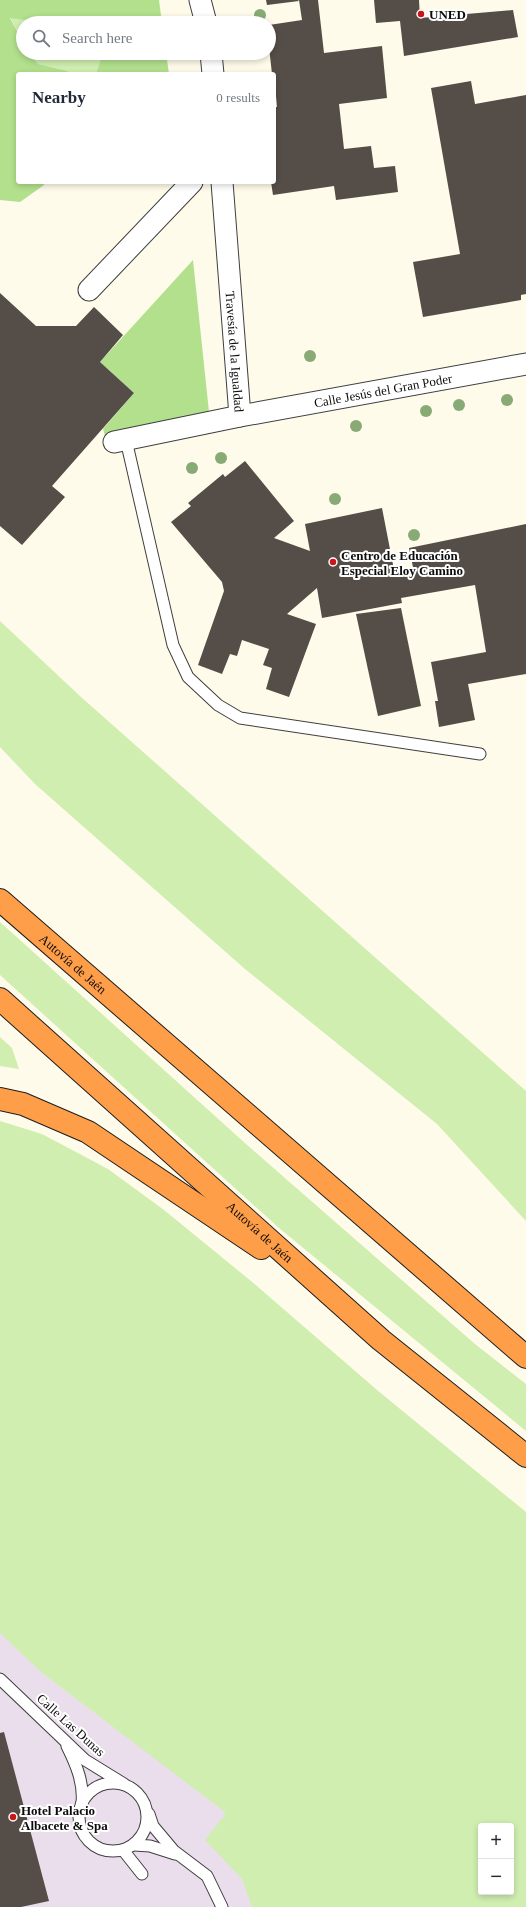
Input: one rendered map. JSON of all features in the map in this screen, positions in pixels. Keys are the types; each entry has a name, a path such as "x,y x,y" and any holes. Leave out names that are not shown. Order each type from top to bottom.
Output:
{"highway":[{"name":"Autovía de Jaén","path":"0,900 526,1357"},
{"name":"Autovía de Jaén","path":"0,999 381,1340 526,1456"},
{"path":"0,1099 23,1104 88,1132 327,1292"}],"street":[{"path":"200,0 204,16"},
{"path":"212,60 213,72"},
{"path":"89,290 190,184"},
{"name":"Travesía de la Igualdad","path":"120,441 240,416 222,184"},
{"name":"Calle Jesús del Gran Poder","path":"240,416 526,364"}],"lane":[{"path":"120,441 173,645 188,677 218,705 240,718 480,754"},
{"name":"Calle Las Dunas","path":"0,1679 85,1760 128,1787"},
{"path":"63,1739 75,1764 83,1792 80,1822 83,1834 91,1843 102,1849 115,1851 123,1850 134,1845 143,1835 147,1822 146,1808"},
{"path":"82,1803 89,1793 100,1786 115,1783 128,1787 139,1795 153,1826 174,1851 207,1876 222,1907"},
{"path":"134,1845 170,1851 186,1860"},
{"path":"123,1850 142,1874"}],"shaded area":[{"path":"0,1609 366,1907 0,1907"}],"green space":[{"path":"0,0 159,0 161,16 16,16 16,19 10,18 16,29 16,60 35,60 38,64 68,72 16,72 16,184 44,184 20,202 0,200"},
{"path":"10,17 16,18 16,29"},
{"path":"35,60 101,60 97,72 68,72 38,64"},
{"path":"101,60 167,60 169,72 97,72"},
{"path":"193,260 209,412 105,436 103,429 134,393 100,362"},
{"path":"0,621 81,697 526,1091 526,1221 437,1124 245,969 35,784 0,747"},
{"path":"0,922 246,1144 475,1344 526,1384 526,1431 279,1228 0,975"},
{"path":"0,1037 12,1048 19,1069 0,1066"},
{"path":"0,1121 42,1134 108,1169 164,1210 251,1281 377,1390 526,1512 526,1907 252,1907 242,1879 205,1840 226,1813 41,1672 0,1633"}],"building":[{"path":"266,0 298,0 299,1 267,5"},
{"path":"299,0 318,0 324,53 382,46 387,98 339,104 344,149 371,146 374,168 395,166 398,192 336,200 334,186 273,195 271,184 276,184 277,107 276,72 272,72 270,60 276,60 276,24 302,20"},
{"path":"374,0 419,0 420,18 513,10 518,37 404,56 400,21 376,23"},
{"path":"471,81 475,104 526,95 526,294 521,295 521,300 423,317 413,262 460,254 431,88"},
{"path":"0,293 36,326 76,326 94,307 123,335 100,362 134,393 52,486 65,497 22,545 0,526"},
{"path":"245,461 294,521 274,538 310,551 305,524 382,508 395,575 414,572 409,548 526,524 526,674 468,684 475,720 439,727 435,701 438,701 431,662 486,652 475,585 401,598 402,603 322,618 317,588 287,614 316,624 289,697 266,689 272,668 263,665 269,649 242,640 237,656 230,654 222,674 198,665 224,591 222,582 171,522 191,506 188,503 223,474 225,477"},
{"path":"401,608 421,706 378,716 356,614"},
{"name":"Hotel Palacio Albacete & Spa","path":"4,1732 49,1901 21,1907 0,1907 0,1733"}],"place":[{"name":"UNED","path":"421,14"},
{"name":"Centro de Educación Especial Eloy Camino","path":"333,562"},
{"name":"Hotel Palacio Albacete & Spa","path":"13,1817"}]}
